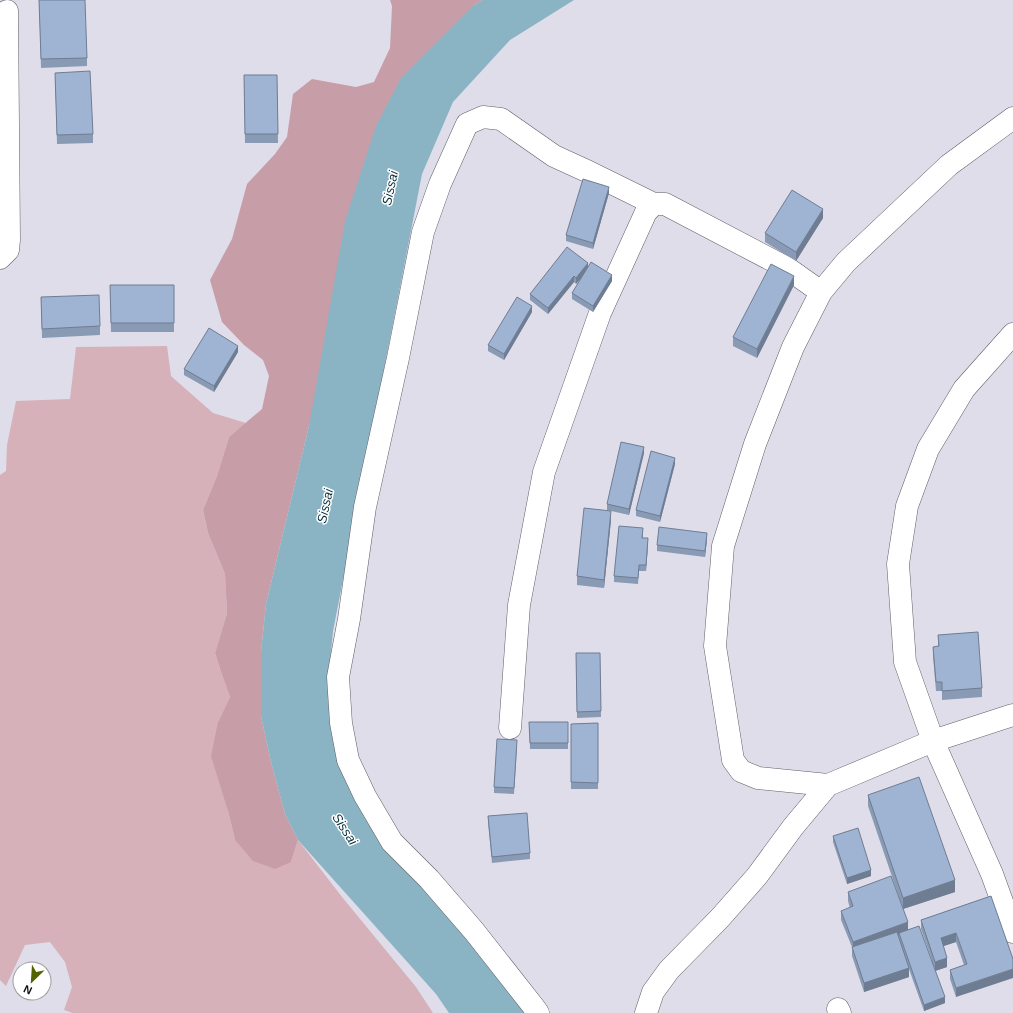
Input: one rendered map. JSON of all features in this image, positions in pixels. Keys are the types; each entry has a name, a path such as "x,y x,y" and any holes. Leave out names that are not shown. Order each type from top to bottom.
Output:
{"street":[{"path":"0,258 8,250 9,240 7,11"},
{"path":"538,1013 469,926 429,879 392,842 365,796 348,760 341,723 338,678 349,619 365,507 398,358 423,232 440,184 467,124 483,117 501,120 554,156 654,204 665,204 786,268 821,292"},
{"path":"828,785 758,778 742,771 733,760 715,646 723,546 755,444 793,347 821,292 846,262 949,165 1013,118"},
{"path":"510,728 519,605 544,472 600,313 646,212 654,204"},
{"path":"1013,334 964,389 928,449 907,506 898,564 905,662 933,741 992,874 1013,932"},
{"path":"646,1013 653,992 669,970 720,918 757,876 793,827 828,785 933,741 1013,714"}],"shaded area":[{"path":"390,0 483,0 474,5 309,426 266,604 261,652 261,716 271,762 285,814 298,840 291,862 275,869 253,861 235,840 228,811 211,756 218,722 230,697 215,653 227,613 225,574 208,533 203,510 217,476 229,437 262,409 269,376 263,360 244,345 222,322 210,280 232,239 247,184 275,154 287,137 293,94 312,79 356,87 374,82 390,48 392,6"},
{"path":"167,346 171,376 213,413 246,423 229,437 217,476 203,510 208,533 225,574 227,613 215,653 230,697 218,722 228,811 235,840 291,862 298,840 342,897 416,987 433,1013 73,1013 64,1010 72,987 65,962 50,942 25,945 18,961 12,961 12,973 6,986 0,980 0,475 6,471 7,445 16,401 70,399 76,347"}],"water":[{"name":"Sissai","path":"483,0 574,0 510,40 453,102 422,174 333,631 328,683 342,766 509,989 525,1013 449,1013 436,994 298,840 285,814 271,762 261,716 261,652 266,604 309,426 345,221 376,126 401,78 474,5"}],"building":[{"path":"39,0 85,0 87,58 41,59"},
{"path":"90,71 93,134 57,135 55,73"},
{"path":"244,75 277,75 278,134 245,134"},
{"path":"583,179 609,187 593,243 566,235"},
{"path":"792,190 823,209 796,252 765,233"},
{"path":"567,247 588,263 576,278 574,276 548,308 530,294"},
{"path":"591,262 612,275 593,306 572,293"},
{"path":"771,264 794,276 757,349 733,337"},
{"path":"110,285 174,285 174,323 111,323"},
{"path":"99,295 100,326 42,329 41,297"},
{"path":"517,297 532,306 504,354 488,345"},
{"path":"209,328 238,346 214,386 184,369"},
{"path":"621,442 644,447 629,509 607,504"},
{"path":"651,451 675,458 660,516 636,510"},
{"path":"584,508 611,511 604,580 577,576"},
{"path":"619,526 643,528 642,538 648,538 646,565 639,565 638,578 614,576"},
{"path":"659,527 707,533 705,551 657,545"},
{"path":"978,632 982,688 942,691 942,682 936,682 933,647 939,646 938,635"},
{"path":"576,653 600,653 601,711 577,712"},
{"path":"529,722 568,722 568,743 530,743"},
{"path":"598,723 598,783 571,782 571,724"},
{"path":"497,739 517,740 514,788 494,787"},
{"path":"919,777 955,880 903,898 868,795"},
{"path":"527,813 530,853 492,857 488,816"},
{"path":"858,828 871,870 847,878 833,836"},
{"path":"891,876 908,922 853,942 841,911 853,906 848,892"},
{"path":"991,896 1013,959 1013,969 956,988 950,970 967,964 956,933 941,938 947,958 935,962 921,920"},
{"path":"919,926 945,997 924,1005 899,933"},
{"path":"897,932 909,968 864,983 852,947"}]}
